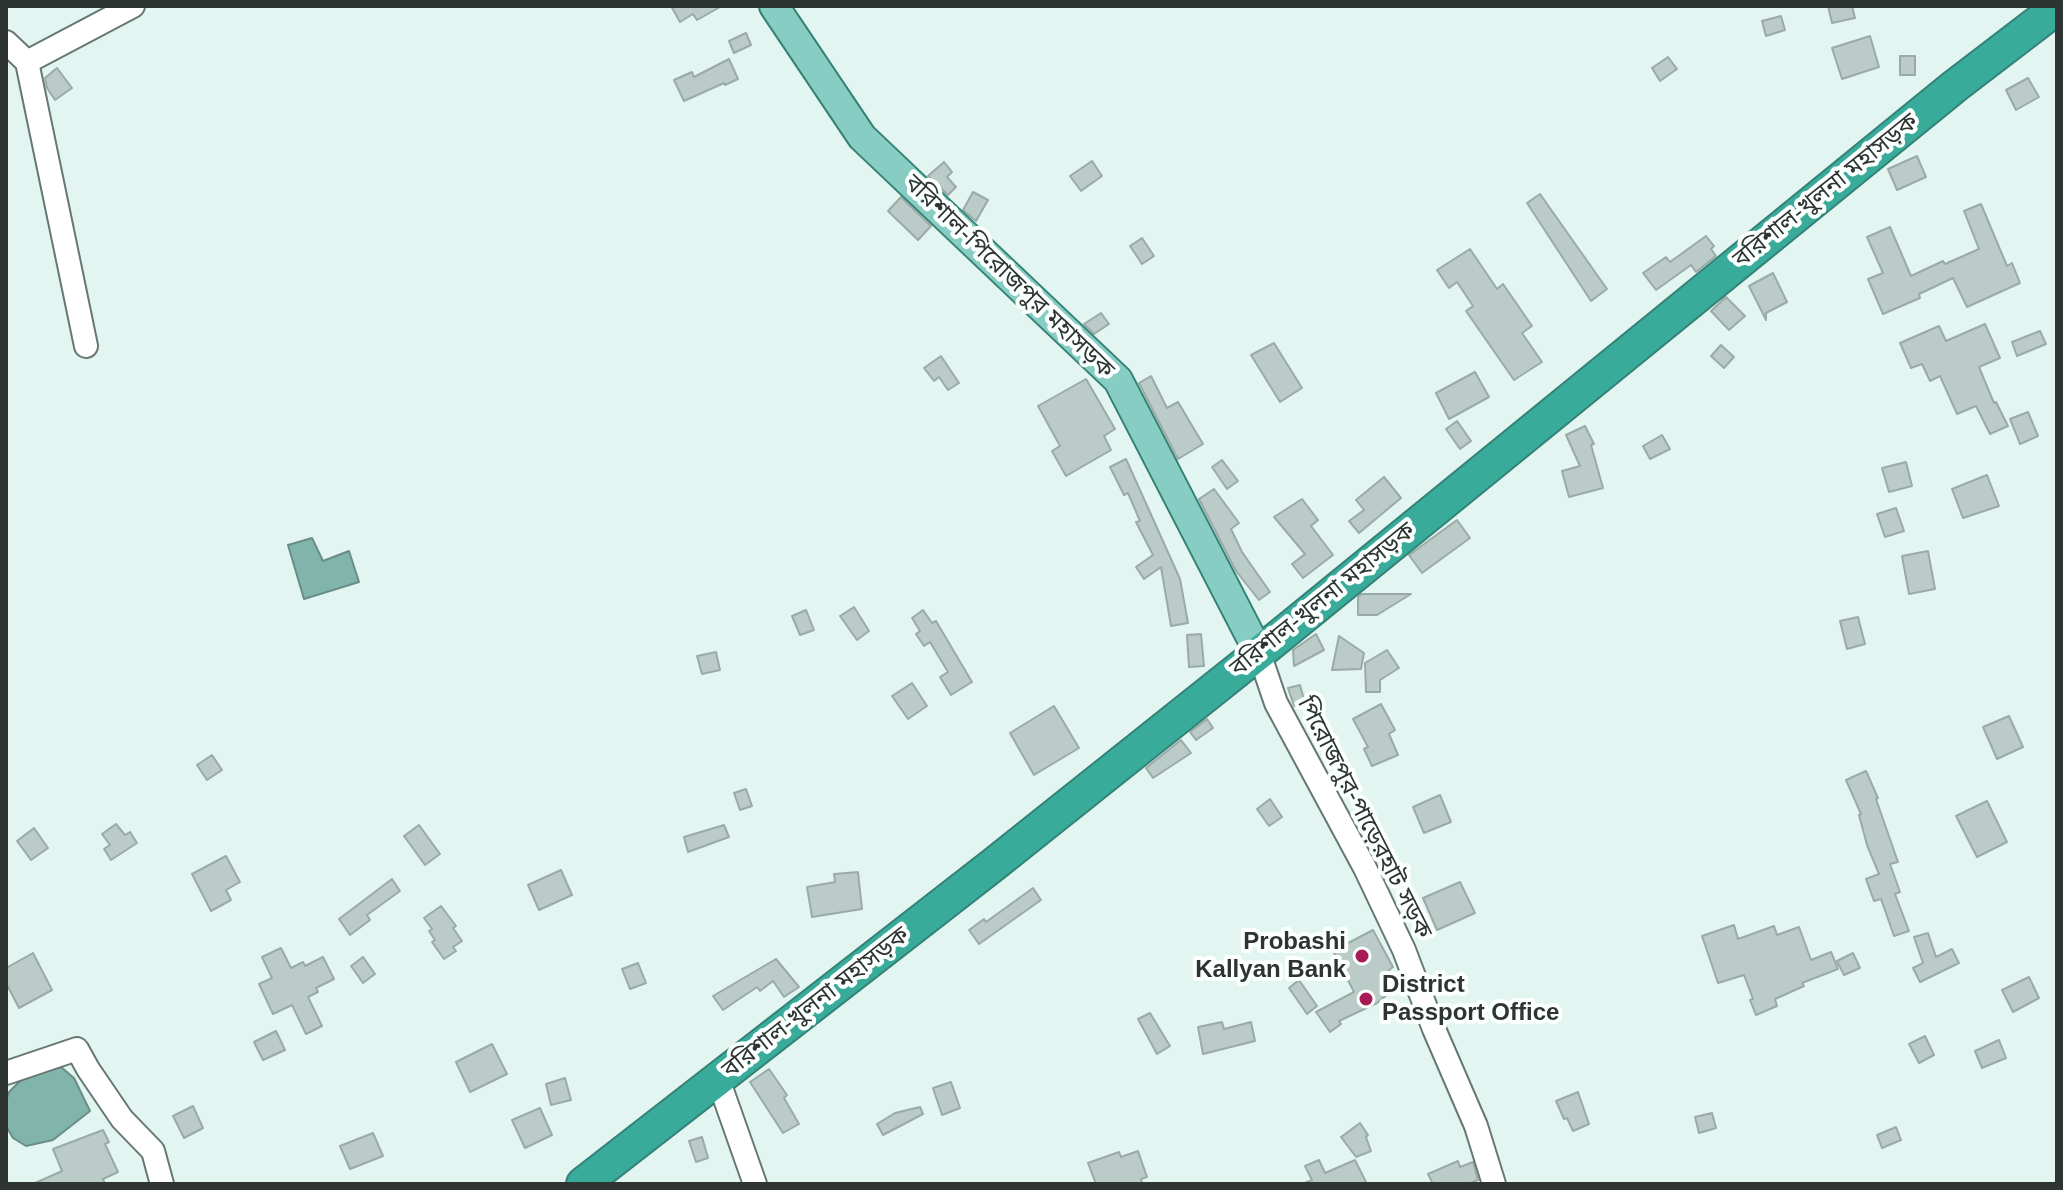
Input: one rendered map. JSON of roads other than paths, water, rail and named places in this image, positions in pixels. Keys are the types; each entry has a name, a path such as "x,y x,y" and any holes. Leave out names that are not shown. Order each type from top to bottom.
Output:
{"highway":[{"name":"বরিশাল-খুলনা মহাসড়ক","path":"583,1184 981,875 1259,653 1955,86 2057,8"}],"main road":[{"name":"বরিশাল-পিরোজপুর মহাসড়ক","path":"774,6 862,137 1118,380 1259,653"}],"street":[{"path":"27,62 133,6"},
{"path":"6,42 27,62 86,346"},
{"name":"পিরোজপুর-পাড়েরহাট সড়ক","path":"1259,653 1276,703 1365,868 1404,950 1476,1126 1494,1184"},
{"path":"6,1073 77,1049 122,1119 153,1151 162,1184"},
{"path":"718,1079 755,1184"}],"place":[{"name":"Probashi Kallyan Bank","path":"1362,956"},
{"name":"District Passport Office","path":"1366,999"}]}
